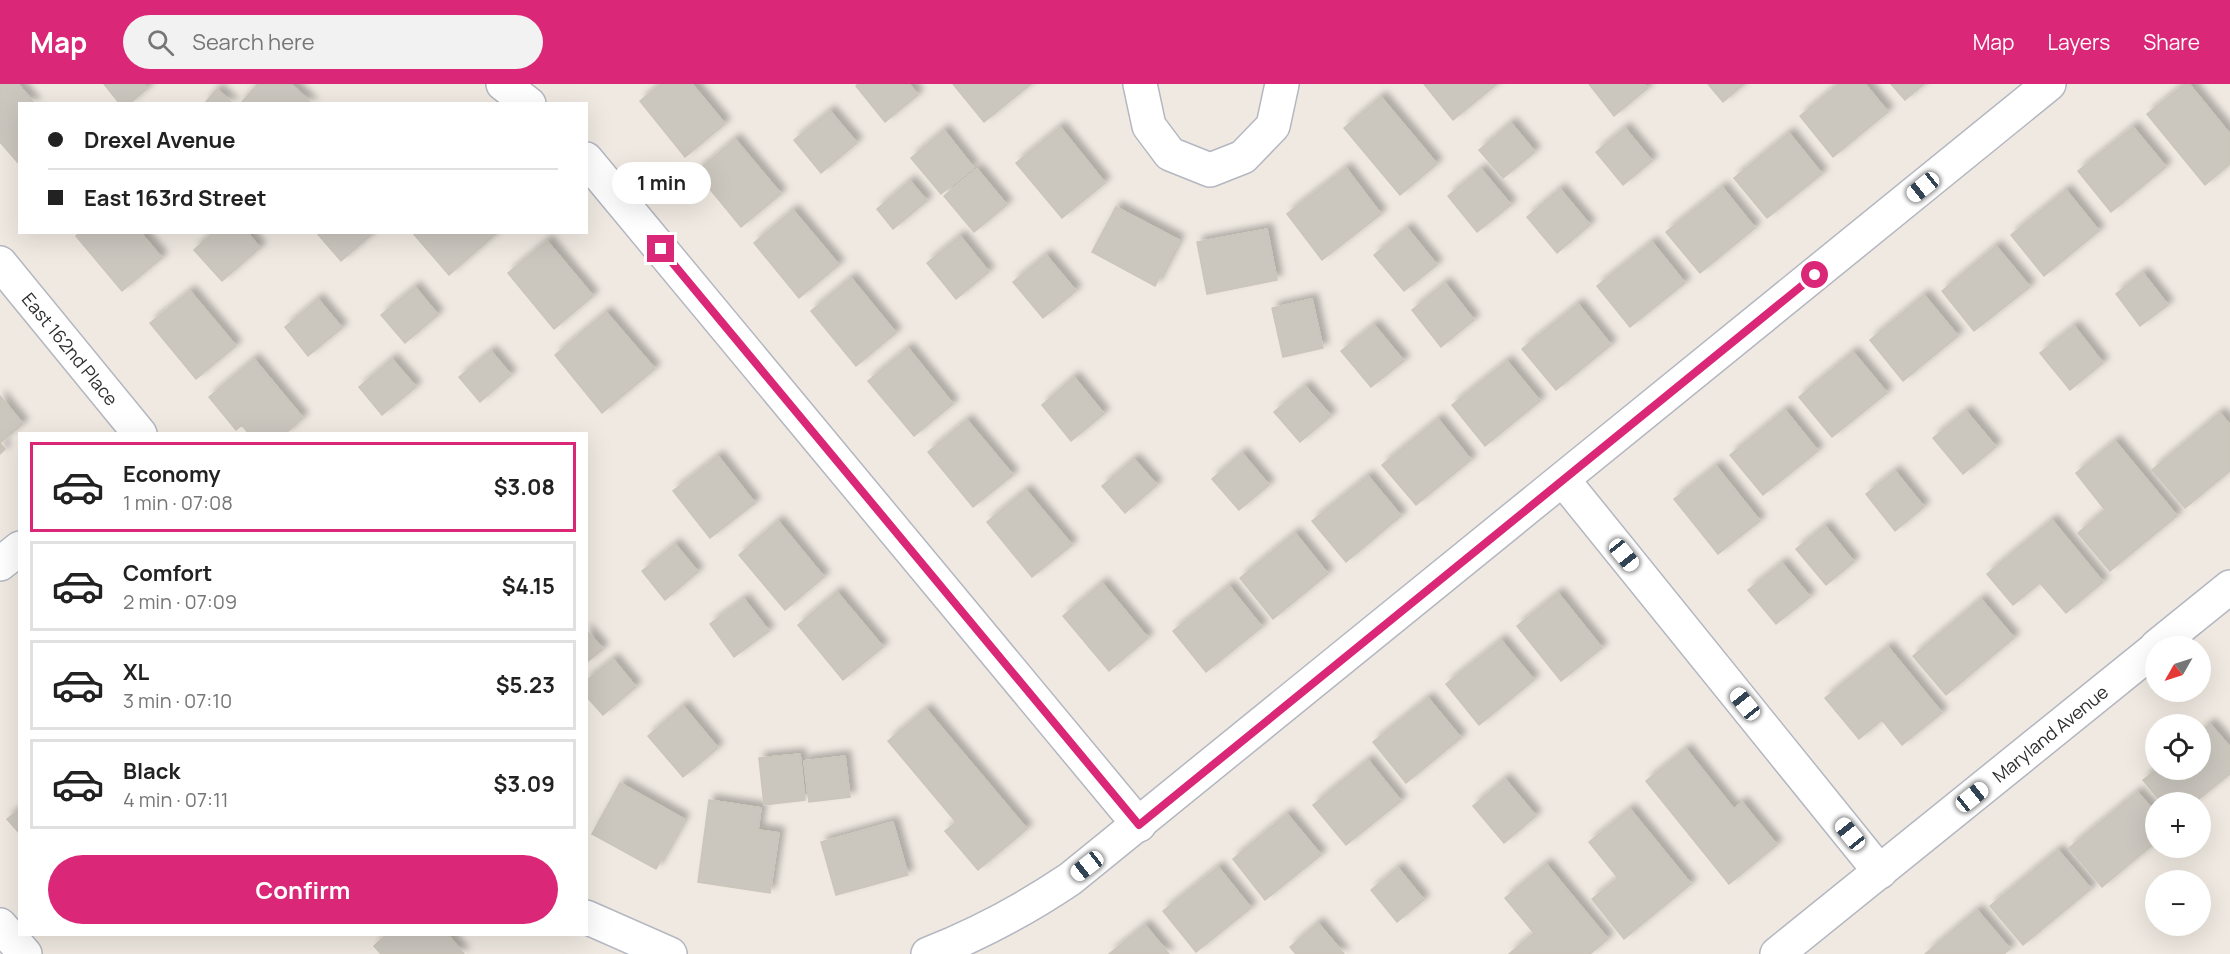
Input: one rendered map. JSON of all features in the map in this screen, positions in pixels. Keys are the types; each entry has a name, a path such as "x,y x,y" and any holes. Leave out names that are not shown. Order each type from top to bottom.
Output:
{"street":[{"path":"503,84 526,102"},
{"path":"1140,84 1149,126 1170,154 1210,170 1243,157 1273,126 1282,84"},
{"path":"928,954 974,936 1025,910 1070,879 1564,481 2049,84"},
{"path":"588,161 1139,825"},
{"name":"East 162nd Place","path":"0,263 138,432"},
{"path":"1564,481 1880,872"},
{"path":"0,564 18,550"},
{"name":"Maryland Avenue","path":"2170,636 2230,587"},
{"name":"Maryland Avenue","path":"1778,954 2145,656"},
{"path":"588,918 670,954"},
{"path":"0,925 25,954"}],"building":[{"path":"0,84 18,84 33,102 18,102 18,163 0,142"},
{"path":"104,84 144,84 148,88 131,102 118,102"},
{"path":"258,84 291,84 310,102 242,102"},
{"path":"661,84 692,84 725,124 685,157 640,101"},
{"path":"858,84 909,84 918,95 885,122 856,86"},
{"path":"953,84 1031,84 984,122"},
{"path":"1424,84 1497,84 1453,120"},
{"path":"1589,84 1644,84 1648,88 1614,116"},
{"path":"1708,84 1744,84 1723,102"},
{"path":"1839,84 1865,84 1888,112 1833,157 1800,116"},
{"path":"1891,84 1924,84 1905,100"},
{"path":"2185,84 2189,84 2230,134 2230,164 2205,185 2147,114"},
{"path":"217,89 231,102 206,102"},
{"path":"1381,97 1437,164 1400,195 1344,128"},
{"path":"830,111 857,143 821,173 794,140"},
{"path":"1511,123 1535,152 1503,178 1479,150"},
{"path":"1060,127 1105,183 1062,218 1016,163"},
{"path":"2133,127 2166,167 2111,212 2078,171"},
{"path":"1625,128 1652,161 1623,185 1596,152"},
{"path":"944,130 973,167 941,194 911,158"},
{"path":"1789,133 1822,174 1767,218 1734,178"},
{"path":"735,139 781,194 741,227 696,172"},
{"path":"1346,168 1381,214 1322,260 1287,214"},
{"path":"977,169 1007,205 974,232 944,196"},
{"path":"1481,169 1511,205 1477,232 1448,196"},
{"path":"910,181 927,201 893,229 877,209"},
{"path":"1722,187 1755,228 1700,273 1666,232"},
{"path":"1560,189 1590,225 1557,253 1527,217"},
{"path":"2066,190 2099,231 2044,276 2011,235"},
{"path":"1116,207 1179,240 1155,286 1092,252"},
{"path":"793,210 839,265 799,298 754,243"},
{"path":"1407,228 1437,265 1404,291 1374,255"},
{"path":"1267,229 1277,280 1207,294 1197,242"},
{"path":"78,234 142,234 162,258 122,291 76,236"},
{"path":"212,234 249,234 260,248 222,281 194,250"},
{"path":"318,234 368,234 370,236 341,261"},
{"path":"414,234 496,234 449,275"},
{"path":"960,236 989,272 956,299 927,263"},
{"path":"547,241 593,296 554,329 508,273"},
{"path":"1652,242 1685,283 1630,327 1597,286"},
{"path":"1996,246 2030,287 1974,331 1942,291"},
{"path":"1046,255 1076,291 1043,318 1013,282"},
{"path":"2143,273 2168,305 2140,326 2116,294"},
{"path":"851,278 896,333 856,366 811,311"},
{"path":"1445,283 1474,320 1441,347 1412,310"},
{"path":"415,287 438,315 405,343 381,315"},
{"path":"190,291 236,346 196,379 150,323"},
{"path":"1924,295 1958,336 1903,381 1870,340"},
{"path":"318,299 342,328 308,356 285,327"},
{"path":"1312,299 1323,348 1283,357 1272,308"},
{"path":"1578,304 1611,345 1556,390 1522,349"},
{"path":"606,312 655,369 602,413 555,355"},
{"path":"1374,325 1404,361 1371,387 1341,351"},
{"path":"2074,326 2103,363 2070,390 2040,353"},
{"path":"908,348 953,404 914,436 868,381"},
{"path":"491,351 511,375 480,402 459,377"},
{"path":"1853,352 1887,393 1832,437 1799,397"},
{"path":"254,359 303,418 287,432 247,432 242,425 236,430 209,397"},
{"path":"392,359 416,387 382,415 359,387"},
{"path":"1507,361 1540,401 1485,446 1452,405"},
{"path":"1074,377 1104,414 1071,441 1042,405"},
{"path":"1305,386 1331,416 1300,442 1274,412"},
{"path":"0,396 23,424 0,443"},
{"path":"1785,410 1818,451 1763,495 1730,455"},
{"path":"1966,411 1996,447 1963,474 1933,438"},
{"path":"2220,413 2230,425 2230,471 2185,508 2152,470"},
{"path":"1438,419 1471,460 1416,505 1382,465"},
{"path":"967,420 1013,475 973,507 928,452"},
{"path":"2115,441 2177,516 2110,571 2078,533 2105,510 2076,473"},
{"path":"0,443 5,449 0,454"},
{"path":"1242,453 1269,485 1239,510 1212,479"},
{"path":"718,456 755,503 710,538 673,491"},
{"path":"1134,459 1157,485 1125,513 1102,486"},
{"path":"1716,466 1760,521 1718,554 1674,499"},
{"path":"1895,471 1924,507 1895,531 1866,494"},
{"path":"1368,476 1401,516 1346,562 1312,521"},
{"path":"1026,490 1072,545 1032,577 987,522"},
{"path":"2052,520 2103,582 2066,613 2040,583 2013,605 1987,574"},
{"path":"778,521 824,577 785,610 739,555"},
{"path":"1825,526 1854,562 1826,585 1796,549"},
{"path":"1295,533 1328,574 1273,619 1240,578"},
{"path":"675,544 698,572 665,600 642,571"},
{"path":"1782,563 1810,597 1776,624 1748,590"},
{"path":"1102,583 1148,638 1109,671 1063,616"},
{"path":"1229,586 1262,627 1206,672 1173,631"},
{"path":"837,592 883,647 843,680 798,625"},
{"path":"1558,593 1602,648 1561,681 1517,626"},
{"path":"744,599 769,631 734,657 710,624"},
{"path":"1981,599 2014,638 1946,695 1913,656"},
{"path":"588,632 603,649 588,661"},
{"path":"1501,640 1534,680 1479,725 1446,684"},
{"path":"1888,647 1942,713 1902,745 1882,720 1859,739 1825,698"},
{"path":"613,659 636,687 603,715 588,698 588,679"},
{"path":"1428,698 1461,738 1406,783 1373,742"},
{"path":"683,706 718,748 683,777 648,736"},
{"path":"926,709 1027,829 978,870 945,831 956,822 888,741"},
{"path":"2211,725 2230,747 2230,774 2208,792 2153,792 2143,780 2211,780"},
{"path":"1686,749 1734,809 1742,802 1777,845 1729,884 1646,781"},
{"path":"800,754 805,800 764,805 759,758"},
{"path":"845,756 850,797 809,802 804,761"},
{"path":"1368,760 1401,801 1346,845 1313,805"},
{"path":"1505,779 1536,816 1504,843 1473,806"},
{"path":"620,783 684,819 656,869 592,834"},
{"path":"2137,792 2145,801 2145,851 2102,887 2069,848"},
{"path":"709,800 761,808 758,830 779,833 770,893 698,882"},
{"path":"1630,809 1691,884 1624,939 1592,899 1618,878 1589,842"},
{"path":"18,811 18,832 7,819"},
{"path":"1287,814 1321,855 1265,900 1233,859"},
{"path":"893,822 908,875 836,895 821,842"},
{"path":"2058,850 2091,889 2023,945 1990,906"},
{"path":"1546,864 1608,939 1590,954 1509,954 1534,933 1505,898"},
{"path":"1218,867 1251,908 1196,952 1163,911"},
{"path":"1398,868 1424,900 1397,922 1371,890"},
{"path":"1977,910 2010,949 2004,954 1925,954"},
{"path":"1318,923 1344,954 1296,954 1290,947"},
{"path":"1145,925 1169,954 1109,954"},
{"path":"385,936 449,936 464,954 381,954 374,946"}],"route":[{"path":"661,249 1139,825 1815,275"}]}
